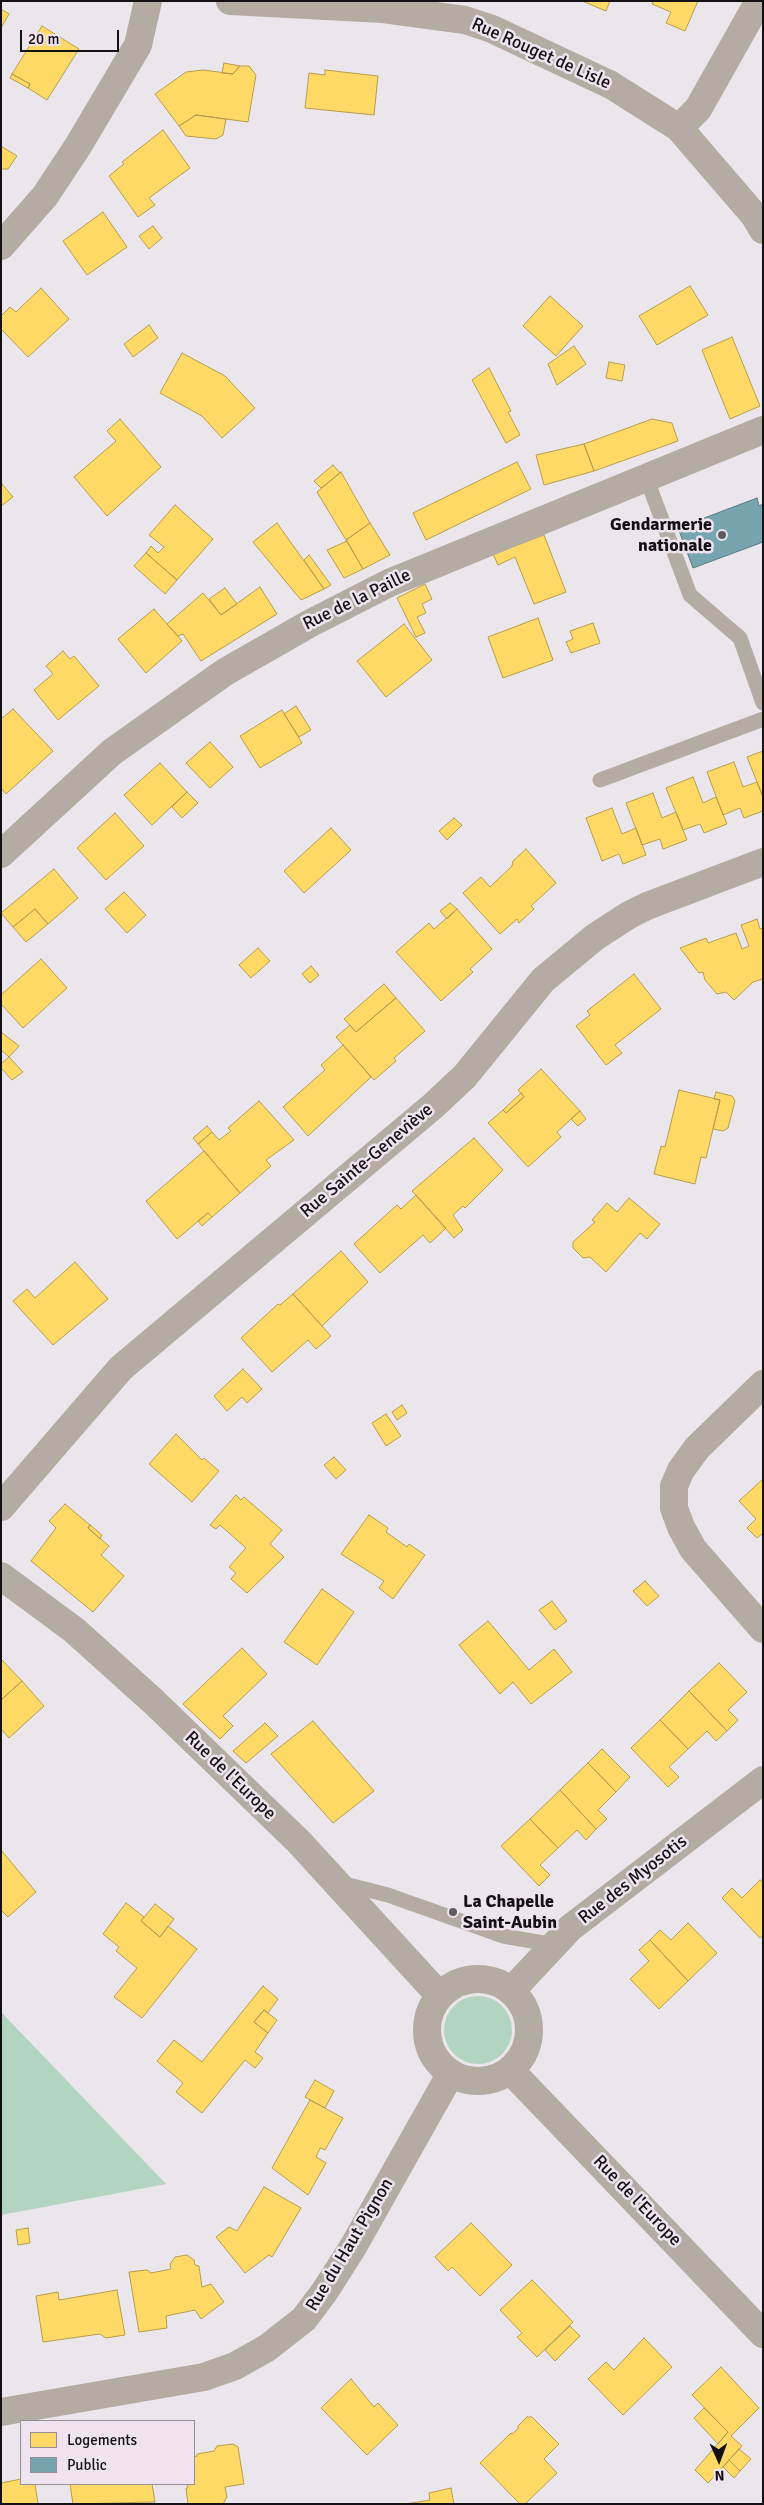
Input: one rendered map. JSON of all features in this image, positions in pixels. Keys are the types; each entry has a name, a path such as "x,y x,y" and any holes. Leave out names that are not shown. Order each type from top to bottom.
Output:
{"street":[{"path":"1,246 45,196 78,146 138,45 148,1"},
{"name":"Rue Rouget de Lisle","path":"230,1 384,5 465,20 492,29 611,85 679,128 754,215 763,230"},
{"path":"679,128 698,109 759,1"},
{"name":"Rue de la Paille","path":"1,854 112,752 225,672 309,624 388,582 763,430"},
{"name":"Rue Sainte-Geneviève","path":"1,1507 120,1368 433,1106 464,1076 544,980 595,937 648,906 763,862"},
{"path":"763,1384 697,1448 674,1486 674,1508 680,1527 693,1549 763,1629"},
{"name":"Rue de l'Europe","path":"1,1576 74,1630 154,1702 299,1842 440,1996"},
{"name":"Rue des Myosotis","path":"511,1991 577,1923 763,1780"},
{"path":"472,1979 492,1980 511,1991 525,2009 530,2030 524,2053 510,2070 496,2078 469,2080 451,2073 436,2059 428,2037 430,2014 440,1996 454,1984 472,1979"},
{"name":"Rue de l'Europe","path":"510,2070 763,2334"},
{"name":"Rue du Haut Pignon","path":"1,2412 204,2377 235,2366 267,2348 304,2319 326,2291 451,2073"}],"lane":[{"path":"646,477 690,594 740,638 763,703"},
{"path":"600,780 763,718"},
{"path":"334,1881 388,1895 503,1936 555,1945"}],"green space":[{"path":"471,1996 485,1996 497,2001 507,2011 512,2023 512,2037 507,2049 497,2059 485,2064 471,2064 459,2059 449,2049 444,2037 444,2023 449,2011 459,2001"},
{"path":"1,2012 166,2184 1,2215"}],"building: Logements":[{"path":"582,1 610,1 606,11"},
{"path":"653,1 698,1 685,31 666,23 671,12 652,4"},
{"path":"1,9 9,14 1,28"},
{"path":"42,26 79,49 47,100 28,88 30,84 12,74"},
{"path":"224,63 240,66 233,74 222,73"},
{"path":"240,66 249,66 256,75 248,122 196,115 179,126 155,94 186,72 203,70 233,74"},
{"path":"325,70 378,76 374,115 305,108 309,73 325,75"},
{"path":"12,74 30,84 28,88 10,78"},
{"path":"196,115 226,119 223,135 216,139 186,136 179,126"},
{"path":"163,130 190,168 149,198 155,205 138,217 109,176 124,164 122,162"},
{"path":"1,146 17,156 8,169 1,169"},
{"path":"103,212 127,247 87,275 63,241"},
{"path":"153,226 162,238 149,249 139,236"},
{"path":"690,286 708,315 657,345 639,316"},
{"path":"41,288 69,319 28,357 1,329 1,316 10,307 16,312"},
{"path":"550,296 583,326 556,356 523,326"},
{"path":"149,325 158,338 133,357 124,344"},
{"path":"732,337 760,406 730,419 702,350"},
{"path":"574,346 586,364 557,385 548,364"},
{"path":"182,353 225,376 255,408 222,438 202,416 160,393"},
{"path":"609,362 625,365 622,381 606,378"},
{"path":"489,368 511,411 508,412 520,435 506,443 472,380"},
{"path":"120,419 161,467 107,516 74,477 116,441 107,431"},
{"path":"652,419 672,423 678,441 594,471 584,444"},
{"path":"584,444 594,471 544,485 536,455"},
{"path":"517,462 531,489 426,540 413,513"},
{"path":"333,465 340,473 321,488 314,481"},
{"path":"341,472 370,523 346,540 317,492"},
{"path":"1,485 13,497 1,506"},
{"path":"175,505 213,539 177,580 146,553 151,546 158,553 164,547 149,535"},
{"path":"277,523 324,589 301,600 253,542"},
{"path":"370,523 390,555 363,569 346,540"},
{"path":"544,535 566,592 534,604 515,557 498,565 493,554"},
{"path":"347,541 363,569 344,578 327,550"},
{"path":"146,553 177,580 165,594 134,566"},
{"path":"309,555 331,585 324,589 304,560"},
{"path":"425,584 432,599 422,604 426,613 417,617 425,633 416,637 397,598"},
{"path":"260,587 277,614 201,661 183,634 178,636 167,624 203,593 221,615"},
{"path":"225,588 237,604 221,615 209,599"},
{"path":"154,609 182,641 146,673 118,639"},
{"path":"538,618 553,660 503,678 488,637"},
{"path":"593,623 600,643 571,653 566,642 573,639 570,631"},
{"path":"404,624 432,660 386,697 357,661"},
{"path":"63,651 70,659 74,656 99,686 58,720 34,690 53,674 46,666"},
{"path":"296,706 311,730 299,737 284,714"},
{"path":"13,709 53,751 6,794 1,788 1,719"},
{"path":"282,710 302,743 260,768 240,736"},
{"path":"210,742 233,767 210,788 186,763"},
{"path":"763,751 763,797 747,757"},
{"path":"734,762 743,787 757,782 763,797 763,811 744,818 740,808 723,815 707,772"},
{"path":"160,763 187,792 152,825 124,795"},
{"path":"693,777 703,803 716,797 727,824 704,833 700,824 683,830 666,788"},
{"path":"187,792 198,803 182,818 172,807"},
{"path":"653,793 662,818 676,812 687,840 663,849 660,839 642,845 626,803"},
{"path":"612,808 622,834 636,828 646,855 623,864 619,854 602,861 586,818"},
{"path":"115,813 144,846 106,880 77,848"},
{"path":"454,818 462,825 447,840 439,831"},
{"path":"331,828 351,850 304,893 284,871"},
{"path":"526,849 556,883 531,906 534,909 519,923 517,919 500,934 463,893 481,877 490,887 512,866 513,861"},
{"path":"54,869 78,898 48,924 35,909 13,927 1,913"},
{"path":"124,892 146,915 127,933 105,909"},
{"path":"450,903 457,909 447,919 440,911"},
{"path":"35,909 48,924 26,942 13,927"},
{"path":"457,909 492,949 470,969 473,972 441,1001 396,952 429,923 434,929"},
{"path":"757,919 760,929 763,928 763,979 753,982 734,1000 726,992 717,994 705,980 703,972 699,973 680,948 706,938 708,943 736,933 742,949 749,946 741,925"},
{"path":"258,948 270,961 251,978 239,965"},
{"path":"41,959 67,988 23,1028 1,1004 1,995"},
{"path":"311,966 319,975 310,983 302,974"},
{"path":"634,974 661,1009 615,1045 622,1053 606,1065 576,1026 590,1015 587,1011"},
{"path":"384,984 396,998 356,1032 344,1019"},
{"path":"396,998 425,1031 394,1058 396,1061 374,1080 336,1037 350,1025 356,1032"},
{"path":"1,1032 19,1046 9,1057 1,1050"},
{"path":"343,1045 371,1077 308,1136 283,1107 325,1070 321,1065"},
{"path":"9,1057 23,1072 12,1080 1,1068 1,1064"},
{"path":"541,1069 580,1111 557,1132 561,1137 528,1167 488,1123 503,1110 506,1113 524,1097 518,1090"},
{"path":"679,1090 720,1100 706,1158 701,1157 695,1184 654,1174 661,1146 665,1147"},
{"path":"716,1092 732,1096 735,1101 728,1128 723,1131 713,1129 720,1100 714,1099"},
{"path":"521,1093 524,1097 506,1113 503,1110"},
{"path":"259,1101 294,1140 266,1160 271,1166 240,1193 198,1144 212,1132 219,1140 231,1131 228,1128"},
{"path":"580,1111 586,1119 578,1126 571,1119"},
{"path":"207,1126 212,1132 198,1144 193,1138"},
{"path":"474,1138 503,1170 465,1208 463,1206 453,1215 463,1230 454,1238 412,1191"},
{"path":"204,1151 240,1193 212,1217 208,1213 177,1239 146,1201"},
{"path":"416,1195 446,1228 430,1243 423,1235 380,1273 354,1244 397,1205 401,1209"},
{"path":"629,1198 660,1224 647,1239 640,1233 606,1272 590,1257 583,1258 573,1248 573,1242 595,1222 592,1220 607,1203 617,1212"},
{"path":"208,1213 212,1217 202,1226 198,1221"},
{"path":"341,1251 368,1282 322,1326 293,1294"},
{"path":"75,1262 108,1299 53,1345 13,1301 27,1289 35,1298"},
{"path":"293,1294 331,1336 316,1349 308,1340 272,1372 241,1338 278,1304 280,1305"},
{"path":"243,1369 262,1389 247,1403 242,1397 227,1411 214,1396"},
{"path":"402,1405 407,1413 397,1420 392,1412"},
{"path":"386,1414 401,1436 386,1446 372,1423"},
{"path":"176,1434 202,1460 204,1458 219,1471 192,1502 149,1464"},
{"path":"334,1457 346,1470 336,1479 324,1465"},
{"path":"763,1479 763,1533 757,1538 747,1528 756,1519 739,1501"},
{"path":"236,1495 241,1500 244,1497 282,1530 270,1544 284,1557 247,1593 231,1579 236,1573 229,1567 246,1548 220,1525 216,1529 210,1525"},
{"path":"65,1504 90,1525 88,1528 109,1546 101,1555 124,1576 93,1612 31,1561 56,1528 49,1521"},
{"path":"369,1515 388,1528 386,1532 407,1547 409,1544 425,1555 393,1599 379,1588 384,1581 341,1554"},
{"path":"90,1525 102,1535 100,1539 88,1528"},
{"path":"645,1581 659,1596 647,1606 633,1591"},
{"path":"322,1589 354,1612 317,1665 284,1642"},
{"path":"552,1601 567,1621 555,1630 539,1610"},
{"path":"488,1621 529,1670 554,1649 572,1672 531,1704 513,1682 500,1694 459,1645"},
{"path":"242,1648 267,1674 223,1716 233,1726 220,1739 183,1704"},
{"path":"1,1659 22,1681 1,1700"},
{"path":"719,1663 747,1692 728,1710 738,1720 727,1731 689,1691"},
{"path":"22,1681 44,1706 9,1738 1,1729 1,1700"},
{"path":"689,1691 727,1731 716,1741 707,1731 688,1749 660,1720"},
{"path":"660,1720 688,1749 669,1767 679,1777 668,1787 631,1748"},
{"path":"313,1721 374,1791 333,1823 271,1754"},
{"path":"265,1723 278,1736 246,1763 233,1751"},
{"path":"602,1749 630,1777 616,1792 588,1763"},
{"path":"588,1763 616,1792 598,1810 607,1819 596,1829 560,1790"},
{"path":"560,1790 596,1829 586,1840 577,1830 558,1848 530,1819"},
{"path":"530,1819 558,1848 540,1865 550,1875 539,1886 501,1846"},
{"path":"1,1850 36,1892 8,1917 1,1910"},
{"path":"760,1880 763,1882 763,1935 760,1938 722,1898 732,1888 742,1898"},
{"path":"126,1903 144,1917 141,1921 160,1937 168,1926 197,1949 142,2018 114,1997 137,1968 116,1951 119,1947 103,1934"},
{"path":"155,1904 174,1919 160,1937 141,1921"},
{"path":"688,1923 717,1953 688,1981 650,1940 660,1930 671,1940"},
{"path":"650,1940 688,1981 659,2009 630,1979 649,1961 639,1950"},
{"path":"263,1986 278,1999 268,2013 264,2010 254,2022 268,2033 255,2052 263,2058 255,2068 245,2060 202,2113 176,2092 183,2083 157,2061 174,2040 202,2062"},
{"path":"264,2010 277,2020 268,2033 254,2022"},
{"path":"315,2080 334,2091 325,2108 305,2097"},
{"path":"310,2100 343,2118 325,2150 320,2148 316,2157 326,2163 308,2195 272,2168"},
{"path":"264,2187 301,2208 272,2257 269,2255 245,2273 216,2237 229,2227 237,2231"},
{"path":"471,2223 512,2265 480,2296 452,2267 448,2271 435,2257"},
{"path":"28,2228 30,2243 18,2245 16,2230"},
{"path":"187,2255 194,2260 195,2265 199,2266 202,2287 211,2284 224,2302 201,2319 195,2310 166,2316 167,2328 139,2332 129,2272 147,2270 151,2273 171,2269 170,2264 175,2257"},
{"path":"532,2280 573,2322 537,2357 517,2337 522,2333 500,2310"},
{"path":"117,2290 125,2335 106,2338 100,2334 43,2342 36,2296 58,2292 59,2300"},
{"path":"570,2326 580,2336 555,2361 545,2350"},
{"path":"644,2338 672,2367 623,2415 588,2379 606,2362 614,2370"},
{"path":"721,2367 759,2408 731,2436 742,2446 708,2483 695,2470 728,2432 692,2395"},
{"path":"351,2379 374,2407 378,2403 398,2425 367,2455 321,2408"},
{"path":"704,2408 728,2432 718,2444 694,2418"},
{"path":"527,2417 532,2417 559,2444 544,2459 557,2473 525,2504 520,2504 480,2463 511,2433 518,2429 518,2426"},
{"path":"233,2444 238,2447 244,2484 225,2487 227,2497 223,2504 188,2504 186,2488 188,2488 187,2485 195,2485 195,2457 197,2454 214,2451 217,2446"},
{"path":"739,2449 751,2459 740,2471 729,2460"},
{"path":"729,2460 740,2471 734,2478 723,2467"},
{"path":"20,2479 20,2485 35,2485 38,2504 1,2504 1,2483"},
{"path":"70,2485 152,2485 155,2502 73,2504"},
{"path":"451,2488 454,2504 405,2504 430,2500 429,2493"}],"building: Public":[{"name":"Gendarmerie nationale","path":"757,498 759,506 763,504 763,542 693,568 678,528"}],"place":[{"name":"Gendarmerie nationale","path":"722,535"},
{"name":"La Chapelle Saint-Aubin","path":"453,1912"}]}
